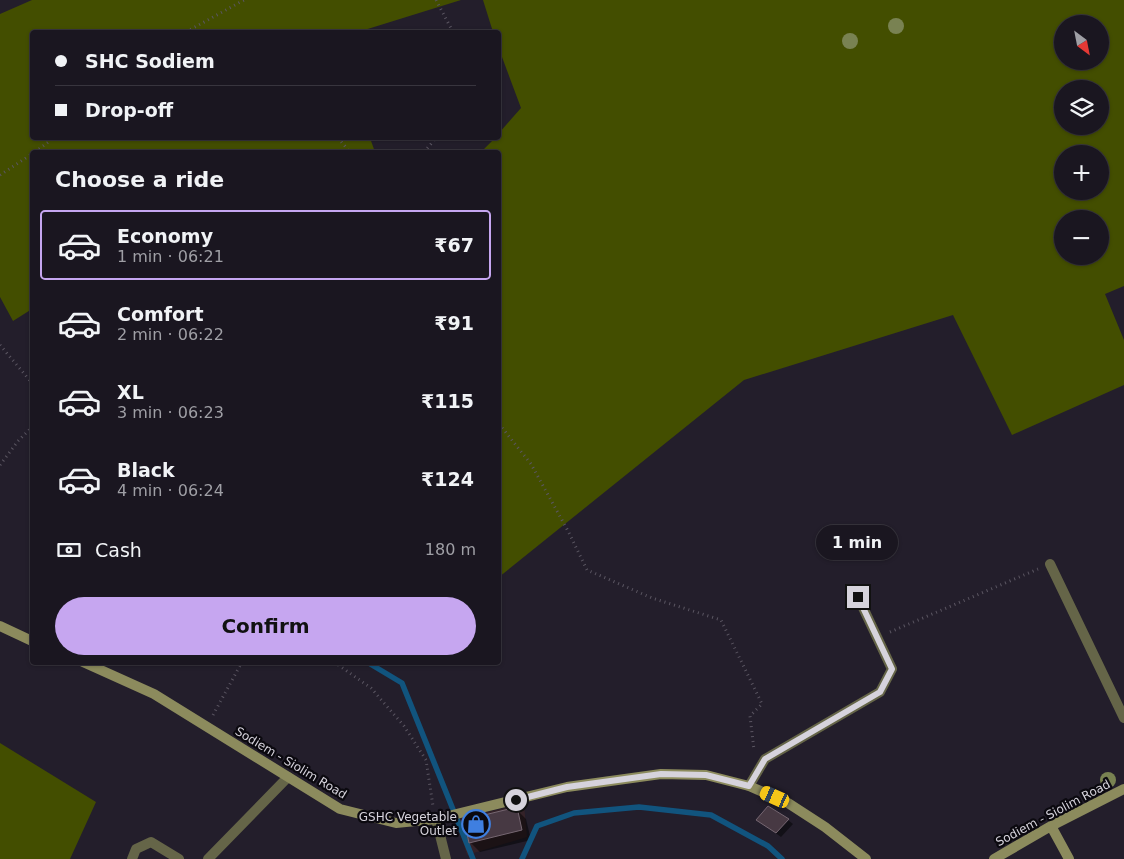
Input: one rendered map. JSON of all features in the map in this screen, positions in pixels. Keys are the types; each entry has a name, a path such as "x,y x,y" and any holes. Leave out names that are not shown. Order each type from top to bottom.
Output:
{"main road":[{"path":"0,626 30,639"},
{"name":"Sodiem - Siolim Road","path":"89,665 154,694 340,809 396,823 441,818 567,787 661,774 706,775 749,786 788,803 825,827 866,859"},
{"name":"Sodiem - Siolim Road","path":"994,859 1051,826 1124,789"},
{"path":"1051,826 1069,859"}],"street":[{"path":"1050,564 1124,718"},
{"path":"749,786 765,759 880,692 892,669 858,597"},
{"path":"208,859 288,777"},
{"path":"441,818 446,859"},
{"path":"132,859 136,849 151,842 179,859"}],"path":[{"path":"190,30 244,0"},
{"path":"436,0 452,30"},
{"path":"38,150 51,140"},
{"path":"340,140 348,150"},
{"path":"426,150 434,140"},
{"path":"0,175 30,156"},
{"path":"0,345 30,381"},
{"path":"501,427 530,464 568,531 587,570 652,598 721,620 762,704 750,716 754,750 749,758"},
{"path":"0,465 18,440 30,429"},
{"path":"878,637 1050,564"},
{"path":"206,726 240,665"},
{"path":"338,665 371,688 404,726 426,760 441,818"}],"shaded area":[{"path":"524,804 527,837 467,855 456,819"}],"green space":[{"path":"32,0 461,0 364,30 30,30 30,140 371,140 374,150 30,150 30,310 13,321 0,297 0,14"},
{"path":"483,0 1124,0 1124,286 1105,294 1124,340 1124,385 1012,435 953,315 744,380 501,575 501,150 483,150 493,140 501,140 501,131 521,108 501,54 501,30 492,30"},
{"path":"0,743 96,802 70,859 0,859"}],"building":[{"path":"768,806 789,819 776,833 756,820"},
{"path":"517,807 522,830 469,843 464,820"}],"waterway":[{"path":"372,665 402,683 473,859"},
{"path":"522,859 537,826 574,813 639,807 711,815 768,846 782,859"}],"place":[{"name":"GSHC Vegetable Outlet","path":"476,824"}],"route":[{"path":"516,800 567,787 661,774 706,775 749,786 765,759 880,692 892,669 858,597"}]}
